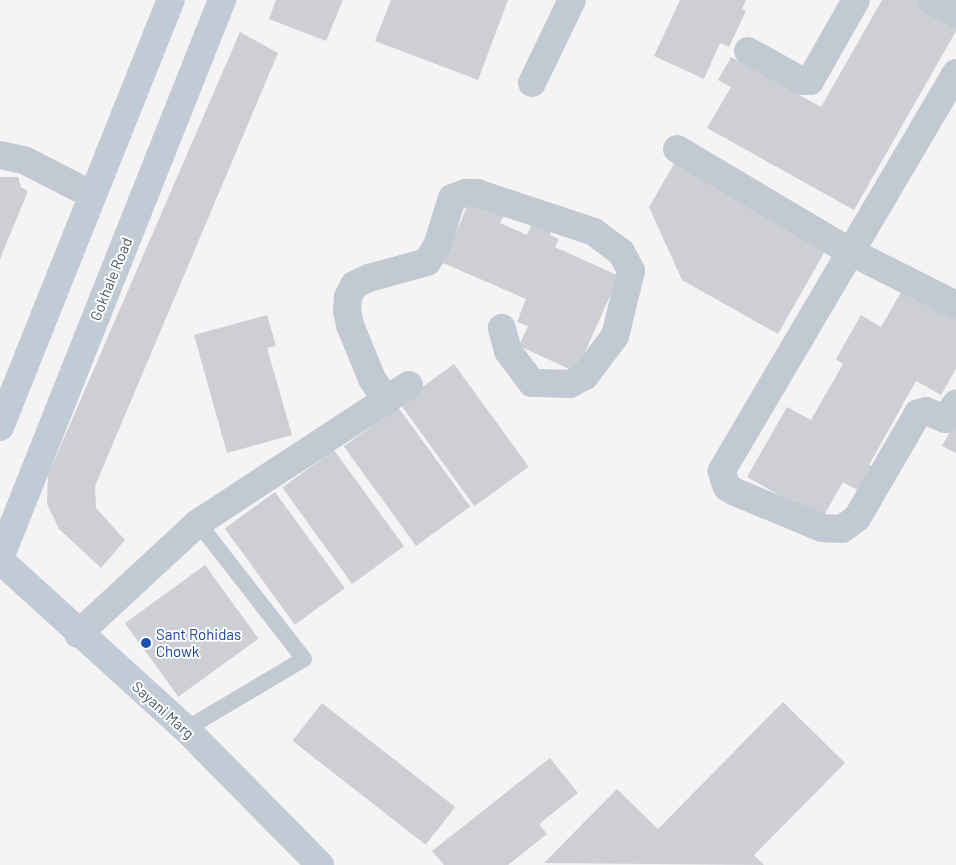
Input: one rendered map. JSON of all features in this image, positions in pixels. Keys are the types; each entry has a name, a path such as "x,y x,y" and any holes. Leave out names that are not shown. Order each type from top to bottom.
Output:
{"main road":[{"path":"0,427 170,0"},
{"name":"Gokhale Road","path":"0,559 222,0"},
{"name":"Sayani Marg","path":"0,559 78,634 186,729 320,865"}],"street":[{"path":"532,83 572,0"},
{"path":"748,51 802,81 810,81 856,0"},
{"path":"931,0 956,14"},
{"path":"956,73 849,251 722,471 727,487 822,528 842,529 857,518 918,413 926,411 945,419 956,404"},
{"path":"678,148 849,251 956,305"},
{"path":"0,155 24,160 92,195"},
{"path":"386,401 372,378 350,326 347,311 348,297 354,285 369,278 427,262 437,246 452,198 466,192 486,196 594,232 621,252 631,271 615,336 585,376 570,384 532,383 508,351 502,328"},
{"path":"78,634 198,523 409,385"}],"lane":[{"path":"186,729 304,659 198,523"}],"building":[{"path":"276,0 343,0 326,41 269,19"},
{"path":"391,0 508,0 478,80 375,41"},
{"path":"680,0 746,0 742,9 746,11 729,47 720,43 704,79 654,56"},
{"path":"882,0 916,0 956,23 956,31 854,210 707,128 731,87 718,80 731,57 821,107"},
{"path":"240,32 278,53 95,486 96,508 125,540 101,568 59,529 47,504 48,475"},
{"path":"677,159 829,244 778,334 682,280 649,207"},
{"path":"0,177 18,177 21,187 28,191 0,259"},
{"path":"470,200 505,214 500,223 527,235 534,218 553,226 550,235 559,239 555,247 619,276 576,372 519,346 528,326 517,322 526,299 443,263"},
{"path":"905,285 956,314 956,369 941,395 916,381 869,465 876,469 862,493 843,482 822,519 747,477 787,407 811,420 843,364 836,359 861,315 881,327"},
{"path":"267,315 276,346 267,348 292,435 227,453 194,335"},
{"path":"454,364 529,467 474,506 400,403"},
{"path":"398,407 470,507 416,546 344,446"},
{"path":"956,421 956,453 942,446"},
{"path":"334,450 404,546 352,584 282,488"},
{"path":"275,492 345,588 295,625 225,528"},
{"path":"205,565 258,639 178,697 125,623"},
{"path":"783,702 845,763 754,855 764,865 544,863 617,789 658,829"},
{"path":"322,703 455,807 426,845 292,741"},
{"path":"550,758 578,793 539,824 547,834 508,865 444,865 432,851"}],"place":[{"name":"Sant Rohidas Chowk","path":"146,643"}]}
